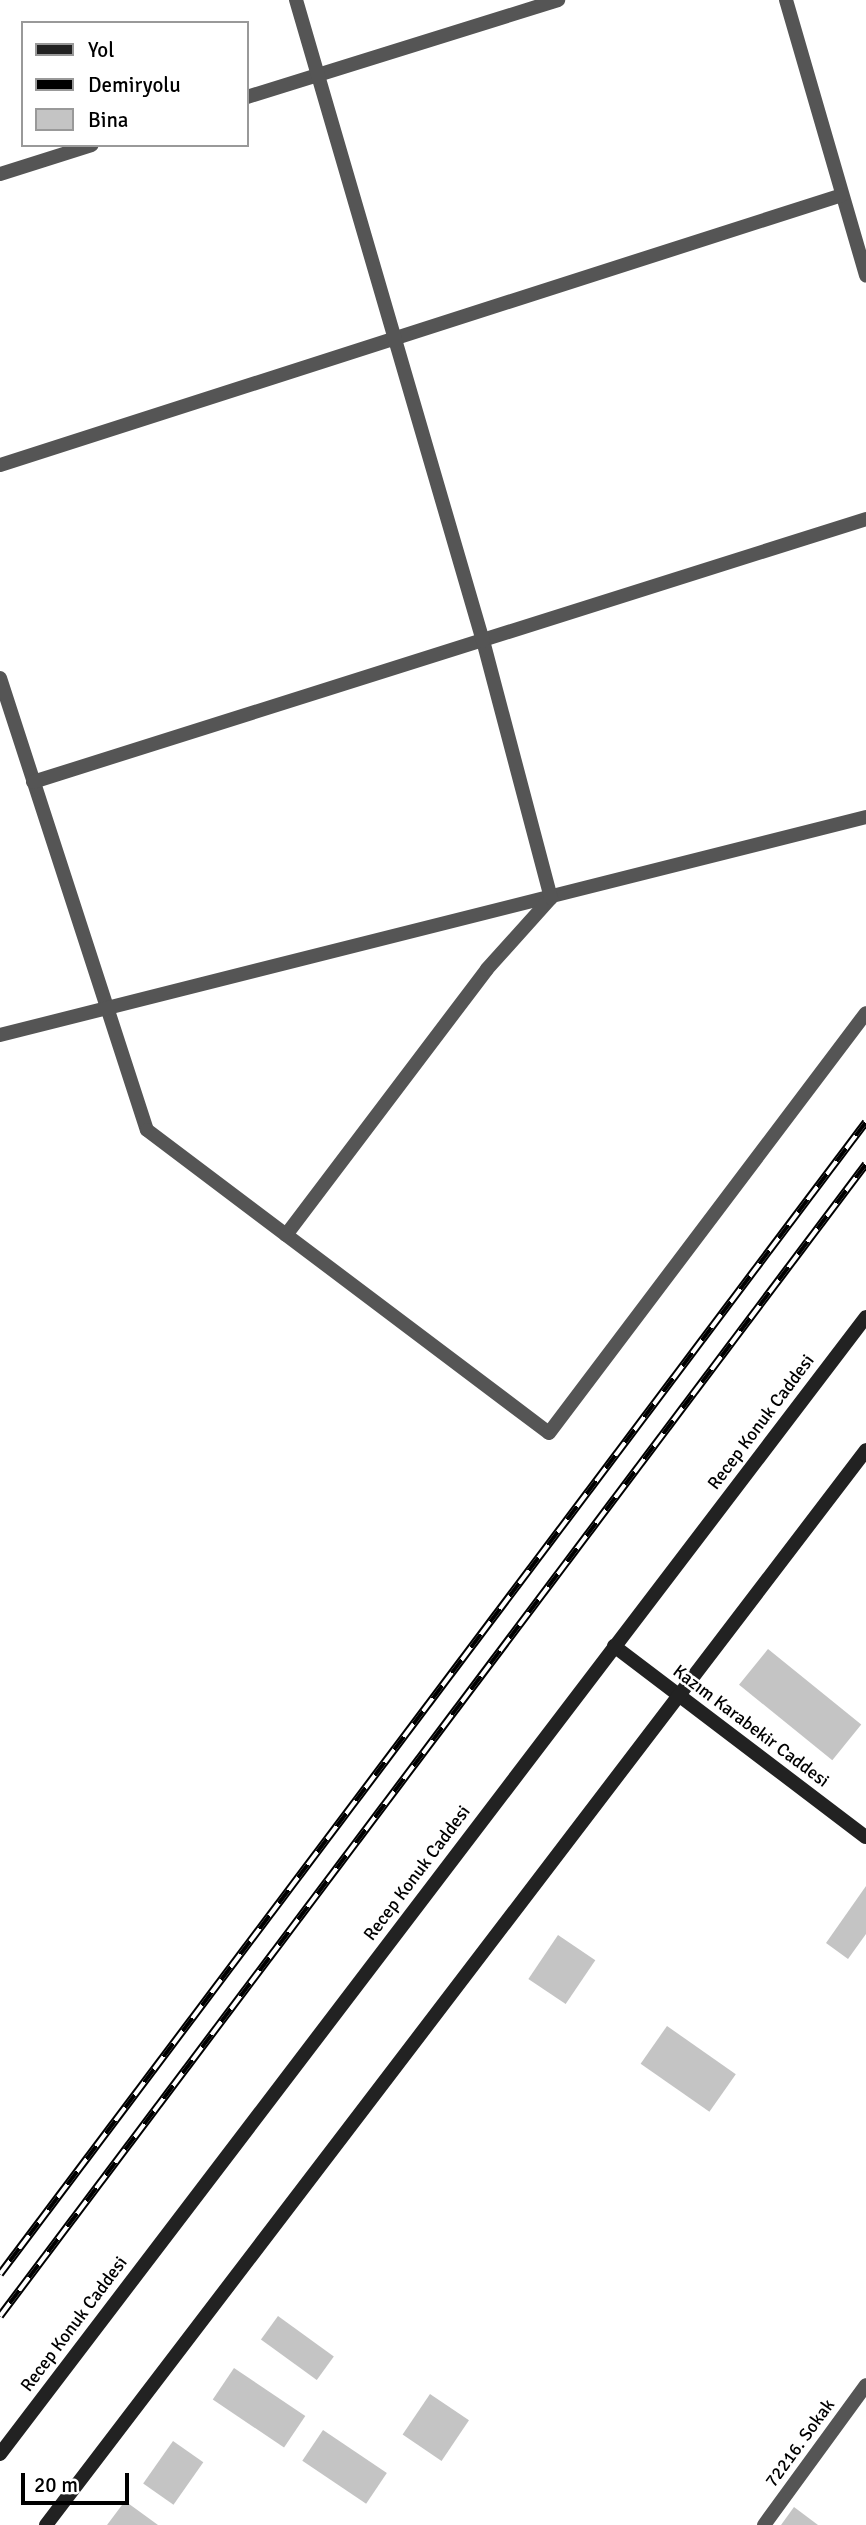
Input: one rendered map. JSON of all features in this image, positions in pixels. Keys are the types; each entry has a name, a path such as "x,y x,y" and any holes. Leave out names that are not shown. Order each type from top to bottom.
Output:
{"main road":[{"name":"Recep Konuk Caddesi","path":"0,2454 866,1317"},
{"path":"46,2525 866,1450"},
{"name":"Kazım Karabekir Caddesi","path":"614,1646 866,1837"}],"street":[{"path":"296,0 483,641 551,898"},
{"path":"248,97 558,0"},
{"path":"786,0 866,276"},
{"path":"0,174 86,147"},
{"path":"0,465 842,195"},
{"path":"33,782 866,519"},
{"path":"0,678 147,1130 549,1433 866,1013"},
{"path":"0,1035 106,1006 551,898 866,817"},
{"path":"286,1235 487,969 551,898"},
{"name":"72216. Sokak","path":"764,2525 866,2385"}],"building":[{"path":"768,1649 861,1725 832,1760 739,1685"},
{"path":"866,1886 866,1934 848,1959 826,1943"},
{"path":"558,1935 595,1960 566,2004 528,1979"},
{"path":"667,2026 736,2074 709,2112 641,2064"},
{"path":"278,2316 334,2357 317,2380 261,2339"},
{"path":"234,2368 305,2416 284,2448 213,2400"},
{"path":"430,2394 469,2420 442,2461 403,2435"},
{"path":"323,2430 387,2473 366,2504 302,2461"},
{"path":"173,2441 203,2462 173,2505 143,2484"},
{"path":"125,2501 158,2525 107,2525"},
{"path":"794,2507 818,2525 781,2525"}],"railway":[{"path":"0,2274 866,1122"},
{"path":"0,2316 866,1164"}]}
